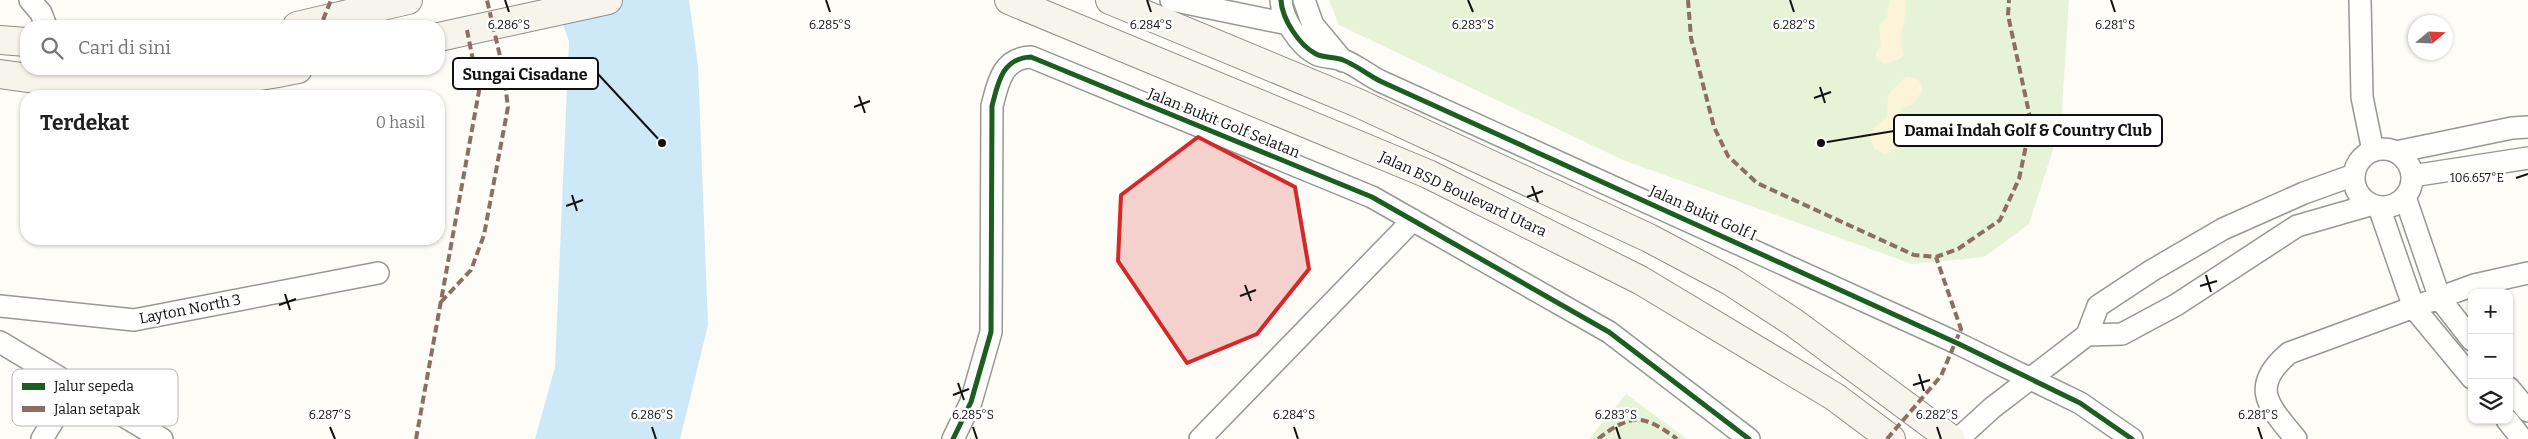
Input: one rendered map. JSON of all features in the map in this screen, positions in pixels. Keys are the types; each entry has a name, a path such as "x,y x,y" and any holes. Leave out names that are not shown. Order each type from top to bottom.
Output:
{"main road":[{"path":"323,20 408,0"},
{"path":"445,36 608,0"},
{"name":"Jalan BSD Boulevard Utara","path":"1009,0 1428,174 1640,280 1835,397 1891,439"},
{"path":"1110,0 1358,103 1649,238 1730,281 1863,372 1951,439"},
{"path":"0,40 20,42"},
{"path":"0,74 40,80 197,83 263,75"}],"street":[{"path":"30,0 41,13 44,20"},
{"path":"1171,0 1288,24"},
{"name":"Jalan Bukit Golf I","path":"1281,0 1288,24 1299,39 1316,54 1344,61 1380,81 1935,332 2080,403 2132,439"},
{"name":"Jalan Bukit Golf I","path":"1304,0 1313,25 1344,61"},
{"path":"2360,0 2362,97 2373,151"},
{"name":"Jalan Bukit Golf Selatan","path":"953,439 971,402 991,332 992,106 999,77 1015,60 1031,57 1372,197 1609,332 1750,439"},
{"path":"2396,152 2512,128 2528,127"},
{"path":"1958,439 1992,408 2087,336 2122,334 2176,305 2297,226 2374,206 2398,204 2410,189 2412,176 2408,163 2396,152 2389,150 2373,151 2360,160 2354,175 2355,187 2360,198 2374,206 2414,308 2468,373"},
{"path":"2412,176 2528,158"},
{"path":"2087,336 2098,306 2150,271 2223,229 2304,193 2354,175"},
{"path":"2405,197 2440,299 2468,335"},
{"path":"1200,439 1413,220"},
{"name":"Layton North 3","path":"0,306 134,320 378,273"},
{"path":"2296,439 2280,420 2266,395 2265,382 2274,366 2289,354 2474,285 2528,273"},
{"path":"0,342 45,369"},
{"path":"2513,393 2528,411"},
{"path":"2510,424 2522,439"},
{"path":"42,439 50,426"},
{"path":"140,426 162,439"}],"highlighted area":[{"path":"1198,137 1295,187 1309,269 1257,334 1187,363 1118,261 1121,195"}],"green space":[{"path":"1329,0 2069,0 2061,125 2029,224 1984,257 1912,264 1623,160 1339,25"},
{"path":"1626,394 1687,439 1589,439"}],"sand":[{"path":"1890,0 1906,0 1901,40 1904,54 1900,59 1885,64 1876,59 1876,52 1881,45 1879,25 1887,17"},
{"path":"1906,77 1918,80 1922,91 1912,105 1901,108 1899,116 1904,127 1895,141 1895,149 1885,155 1874,148 1870,136 1873,129 1887,117 1888,96"}],"water":[{"path":"554,0 689,0 698,66 708,325 680,439 535,439 555,367 569,41"}],"marked path":[{"path":"323,20 331,0"},
{"path":"441,302 471,270 484,235 508,107 503,69 487,0"},
{"path":"1688,0 1691,38 1714,127 1728,156 1757,183 1914,255 1936,257 1958,249 2000,220 2019,179 2031,122 2008,15 2009,0"},
{"path":"416,439 479,91 467,30"},
{"path":"1887,439 1941,376 1961,329 1936,257"},
{"path":"1598,439 1620,425 1638,420 1655,425 1677,439"}],"cycle path":[{"path":"1281,0 1284,15 1292,31 1316,54 1348,62 1380,81 1959,344 2080,403 2132,439"},
{"path":"953,439 971,402 991,332 992,106 999,81 1007,67 1021,58 1031,57 1372,197 1609,332 1749,439"}],"place":[{"name":"Sungai Cisadane","path":"662,143"},
{"name":"Damai Indah Golf & Country Club","path":"1821,143"}]}
